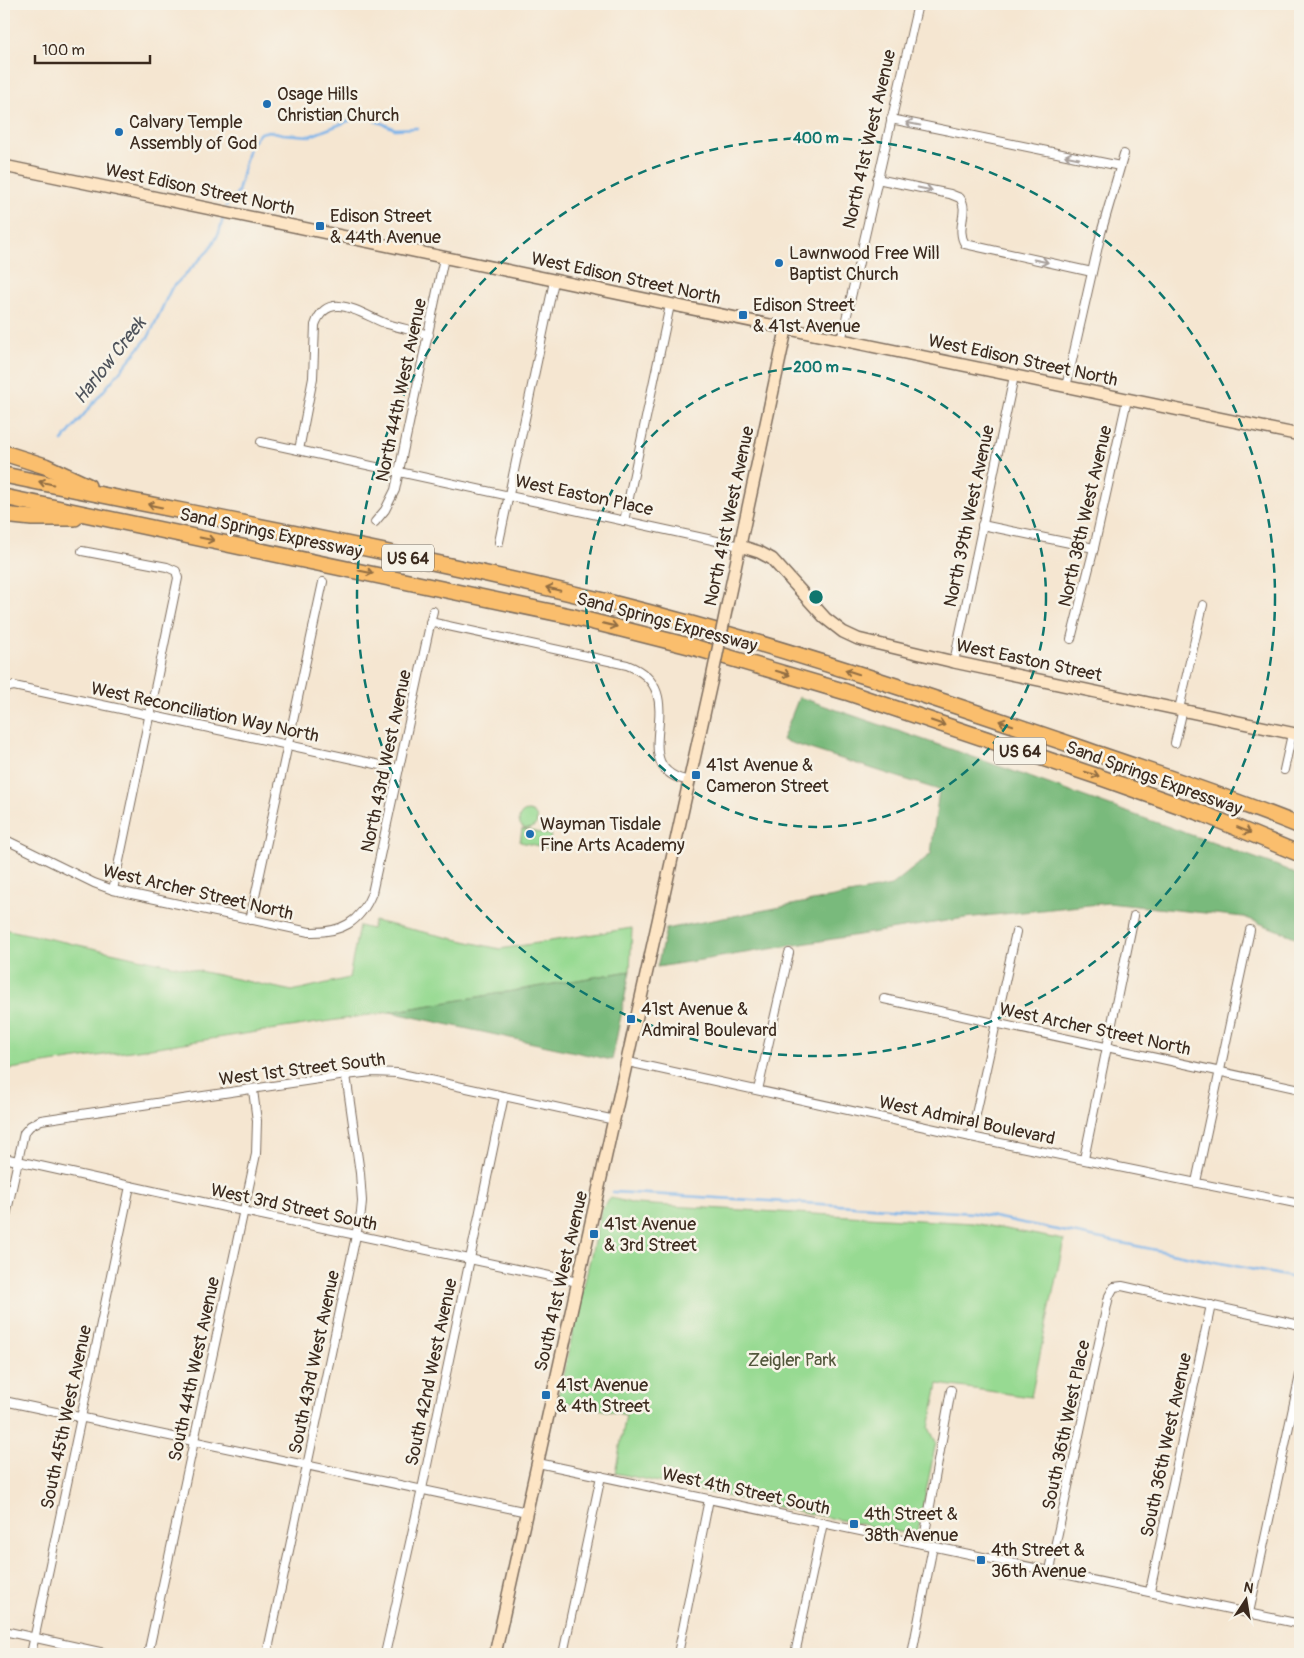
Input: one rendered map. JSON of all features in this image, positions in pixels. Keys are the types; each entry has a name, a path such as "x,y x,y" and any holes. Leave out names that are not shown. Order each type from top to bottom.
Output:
{"highway":[{"path":"4,453 45,466 111,497"},
{"name":"Sand Springs Expressway","path":"4,475 524,582 721,632 808,658 1025,729 1193,786 1300,826"},
{"name":"Sand Springs Expressway","path":"4,497 375,573 570,616 744,661 863,698 1116,783 1206,815 1300,854"},
{"path":"4,515 32,518 107,519"}],"street":[{"name":"North 41st West Avenue","path":"841,341 890,119 918,4"},
{"path":"890,119 1120,166"},
{"path":"1066,387 1092,272 1124,154"},
{"name":"West Edison Street North","path":"4,166 554,282 1300,435"},
{"path":"877,179 960,198 964,206 960,231 965,244 1092,272"},
{"name":"North 44th West Avenue","path":"375,522 392,498 400,472 444,258"},
{"path":"499,542 554,282"},
{"path":"624,521 670,306"},
{"path":"298,450 313,378 315,325 321,314 329,307 349,307 388,324 429,335"},
{"name":"North 41st West Avenue","path":"628,1062 712,683 786,330"},
{"name":"North 39th West Avenue","path":"954,662 1014,376"},
{"name":"North 38th West Avenue","path":"1071,639 1094,548 1127,400"},
{"name":"West Easton Place","path":"261,442 740,546 759,552 772,559 825,618 848,634 869,642"},
{"path":"982,525 1094,548"},
{"path":"82,551 168,567 176,571 178,583 113,890"},
{"path":"250,920 323,582"},
{"path":"1175,743 1203,605"},
{"name":"North 43rd West Avenue","path":"361,915 372,893 433,611"},
{"path":"430,622 627,665 644,672 654,684 660,698 657,742 660,759 668,772 676,778 690,781"},
{"name":"West Easton Street","path":"869,642 1296,735"},
{"name":"West Reconciliation Way North","path":"4,688 14,686 399,769"},
{"path":"1284,770 1296,735"},
{"name":"West Archer Street North","path":"4,839 94,884 113,890 250,920 322,933 345,926 361,915"},
{"path":"1084,1159 1134,916"},
{"path":"1196,1182 1250,930"},
{"path":"971,1137 1016,932"},
{"path":"758,1090 789,953"},
{"name":"West Archer Street North","path":"884,999 1300,1088"},
{"name":"West Admiral Boulevard","path":"628,1062 671,1073 758,1090 971,1137 1300,1204"},
{"name":"South 41st West Avenue","path":"495,1654 628,1062"},
{"name":"West 1st Street South","path":"4,1226 24,1133 30,1126 41,1120 372,1072 397,1073 615,1120"},
{"name":"South 43rd West Avenue","path":"267,1654 361,1207 362,1188 346,1075"},
{"name":"South 44th West Avenue","path":"148,1654 256,1154 258,1136 253,1090"},
{"name":"South 42nd West Avenue","path":"385,1654 422,1489 504,1096"},
{"name":"West 3rd Street South","path":"4,1158 469,1260 578,1282"},
{"name":"South 45th West Avenue","path":"31,1654 130,1186"},
{"name":"South 36th West Place","path":"1050,1570 1110,1291 1114,1287 1122,1286 1212,1305"},
{"path":"1212,1305 1300,1325"},
{"name":"South 36th West Avenue","path":"1150,1591 1212,1305"},
{"path":"1249,1613 1300,1375"},
{"path":"922,1544 951,1390"},
{"path":"4,1401 527,1512"},
{"name":"West 4th Street South","path":"538,1462 1300,1624"},
{"path":"563,1654 601,1476"},
{"path":"678,1654 709,1499"},
{"path":"795,1654 823,1523"},
{"path":"912,1654 933,1546"},
{"path":"4,1631 109,1654"}],"green space":[{"path":"799,697 1286,869 1300,877 1300,939 1244,917 1108,903 965,918 657,967 666,929 891,886 931,854 939,790 782,740"},
{"path":"528,811 534,814 537,820 534,826 528,829 522,826 519,820 522,814"},
{"path":"522,829 551,835 548,848 520,842"},
{"path":"374,921 500,949 632,928 630,971 390,1012 4,1070 4,929 292,991 349,978 359,926 372,929"},
{"path":"630,971 612,1060 390,1012"},
{"name":"Zeigler Park","path":"611,1198 635,1204 973,1223 1064,1240 1031,1397 938,1384 929,1428 936,1442 917,1536 615,1473 626,1415 557,1400 602,1208"}],"waterway":[{"name":"Harlow Creek","path":"226,206 238,192 249,147 260,133 269,131 310,136 359,117 372,119 395,129 417,128"},
{"name":"Harlow Creek","path":"62,441 149,336 171,289 209,250 219,233 223,218"},
{"path":"613,1192 974,1213 1300,1279"}],"place":[{"name":"Osage Hills Christian Church","path":"267,104"},
{"name":"Calvary Temple Assembly of God","path":"119,132"},
{"name":"Edison Street & 44th Avenue","path":"320,226"},
{"name":"Lawnwood Free Will Baptist Church","path":"779,263"},
{"name":"Edison Street & 41st Avenue","path":"743,315"},
{"name":"41st Avenue & Cameron Street","path":"696,775"},
{"name":"Wayman Tisdale Fine Arts Academy","path":"530,834"},
{"name":"41st Avenue & Admiral Boulevard","path":"631,1019"},
{"name":"41st Avenue & 3rd Street","path":"594,1234"},
{"name":"41st Avenue & 4th Street","path":"546,1395"},
{"name":"4th Street & 38th Avenue","path":"854,1524"},
{"name":"4th Street & 36th Avenue","path":"981,1560"}]}
